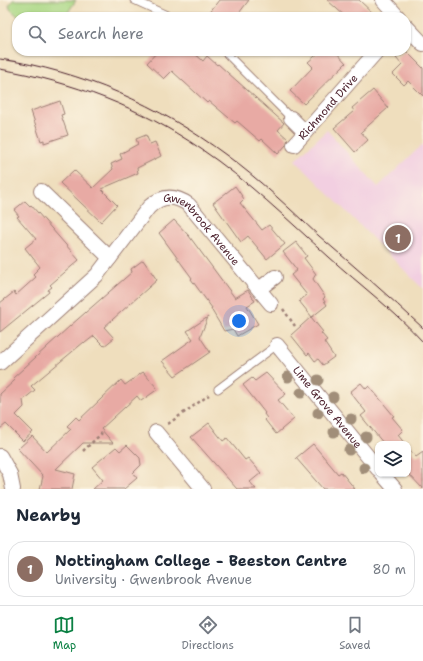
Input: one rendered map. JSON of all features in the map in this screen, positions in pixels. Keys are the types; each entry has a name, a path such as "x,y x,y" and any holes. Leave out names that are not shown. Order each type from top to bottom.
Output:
{"street":[{"path":"382,0 393,12"},
{"path":"411,31 423,44"},
{"name":"Richmond Drive","path":"294,145 373,56"},
{"path":"291,118 306,132"},
{"path":"41,191 110,258"},
{"name":"Gwenbrook Avenue","path":"0,363 97,275 152,204 164,198 176,198 189,205 271,304"},
{"path":"259,289 275,277"},
{"name":"Lime Grove Avenue","path":"277,345 375,465"},
{"path":"156,432 203,489"},
{"path":"0,456 10,474 13,489"},
{"path":"384,477 394,489"}],"lane":[{"path":"134,0 160,12"},
{"path":"229,56 291,118"},
{"path":"218,389 277,345"}],"path":[{"path":"156,432 218,389"},
{"path":"83,451 102,433"}],"shaded area":[{"path":"327,130 378,187 423,144 423,289 295,160"}],"green space":[{"path":"13,0 76,0 68,12 13,12 10,9 9,5"}],"building":[{"path":"219,0 249,0 240,12 210,12"},
{"path":"327,0 359,0 372,12 340,12"},
{"path":"153,56 198,56 203,61 207,56 284,123 278,130 288,139 286,145 278,154 262,139 260,141 237,121 235,123 209,101 207,103 172,71 164,79 147,63"},
{"path":"315,56 340,56 346,63 304,104 290,91 313,67 308,62"},
{"path":"398,56 411,56 423,68 423,96 408,81 404,85 393,74 402,65 396,58"},
{"path":"373,90 388,108 361,132 368,140 355,152 334,128 354,111 352,108"},
{"path":"60,101 64,114 61,115 68,135 44,143 44,140 41,141 31,111"},
{"path":"146,135 150,144 155,142 161,156 137,168 138,173 101,189 117,205 101,222 60,183 74,170 93,188 113,169 111,164 122,159 120,154 138,144 136,139"},
{"path":"235,186 244,199 240,203 262,230 269,225 285,244 267,259 248,236 241,242 213,203"},
{"path":"25,201 30,206 31,205 79,260 50,285 52,287 48,290 49,292 0,332 0,303 14,292 16,295 36,277 33,274 40,267 25,248 36,239 17,217 19,216 14,210"},
{"path":"174,220 189,236 235,298 248,290 255,301 247,306 258,324 237,336 233,329 224,331 211,309 212,308 159,233"},
{"path":"296,242 307,256 304,258 316,274 313,279 325,297 323,299 327,305 312,317 299,301 307,295 291,275 297,270 283,252"},
{"path":"143,260 157,280 104,327 114,338 104,346 94,336 85,343 84,342 31,386 35,390 23,400 24,407 16,415 33,432 23,441 6,424 0,429 0,394 15,380 13,378 132,272 131,269"},
{"path":"208,317 200,337 210,352 175,376 162,361 193,339 187,331"},
{"path":"311,317 323,332 321,333 327,340 324,342 334,357 323,365 318,359 315,361 309,353 307,355 291,335"},
{"path":"143,372 158,389 141,401 137,396 101,429 113,443 83,443 56,469 75,474 72,489 40,489 43,476 18,449 32,436 47,452 71,429 67,426 76,417 79,420 121,380 125,385"},
{"path":"266,373 286,394 278,400 294,419 276,434 265,420 267,418 264,414 265,413 243,385 252,378 255,381"},
{"path":"361,383 366,389 369,386 394,416 392,417 403,430 398,435 403,441 382,441 361,416 366,412 350,392"},
{"path":"209,423 223,441 227,438 245,460 248,458 261,473 250,482 256,489 237,489 191,437"},
{"path":"313,444 338,474 341,472 355,489 323,489 296,458"},
{"path":"127,445 140,458 141,465 133,473 137,478 124,489 93,489 103,480 92,467 116,447 120,451"},
{"path":"411,451 416,457 423,452 423,489 411,476"}],"tram line":[{"path":"0,59 60,72 90,81 147,106 200,137 238,164 262,184 423,328"},
{"path":"0,69 54,81 105,98 178,134 218,161 251,187 389,309 423,342"}],"place":[{"name":"Nottingham College - Beeston Centre","path":"398,238"}]}
